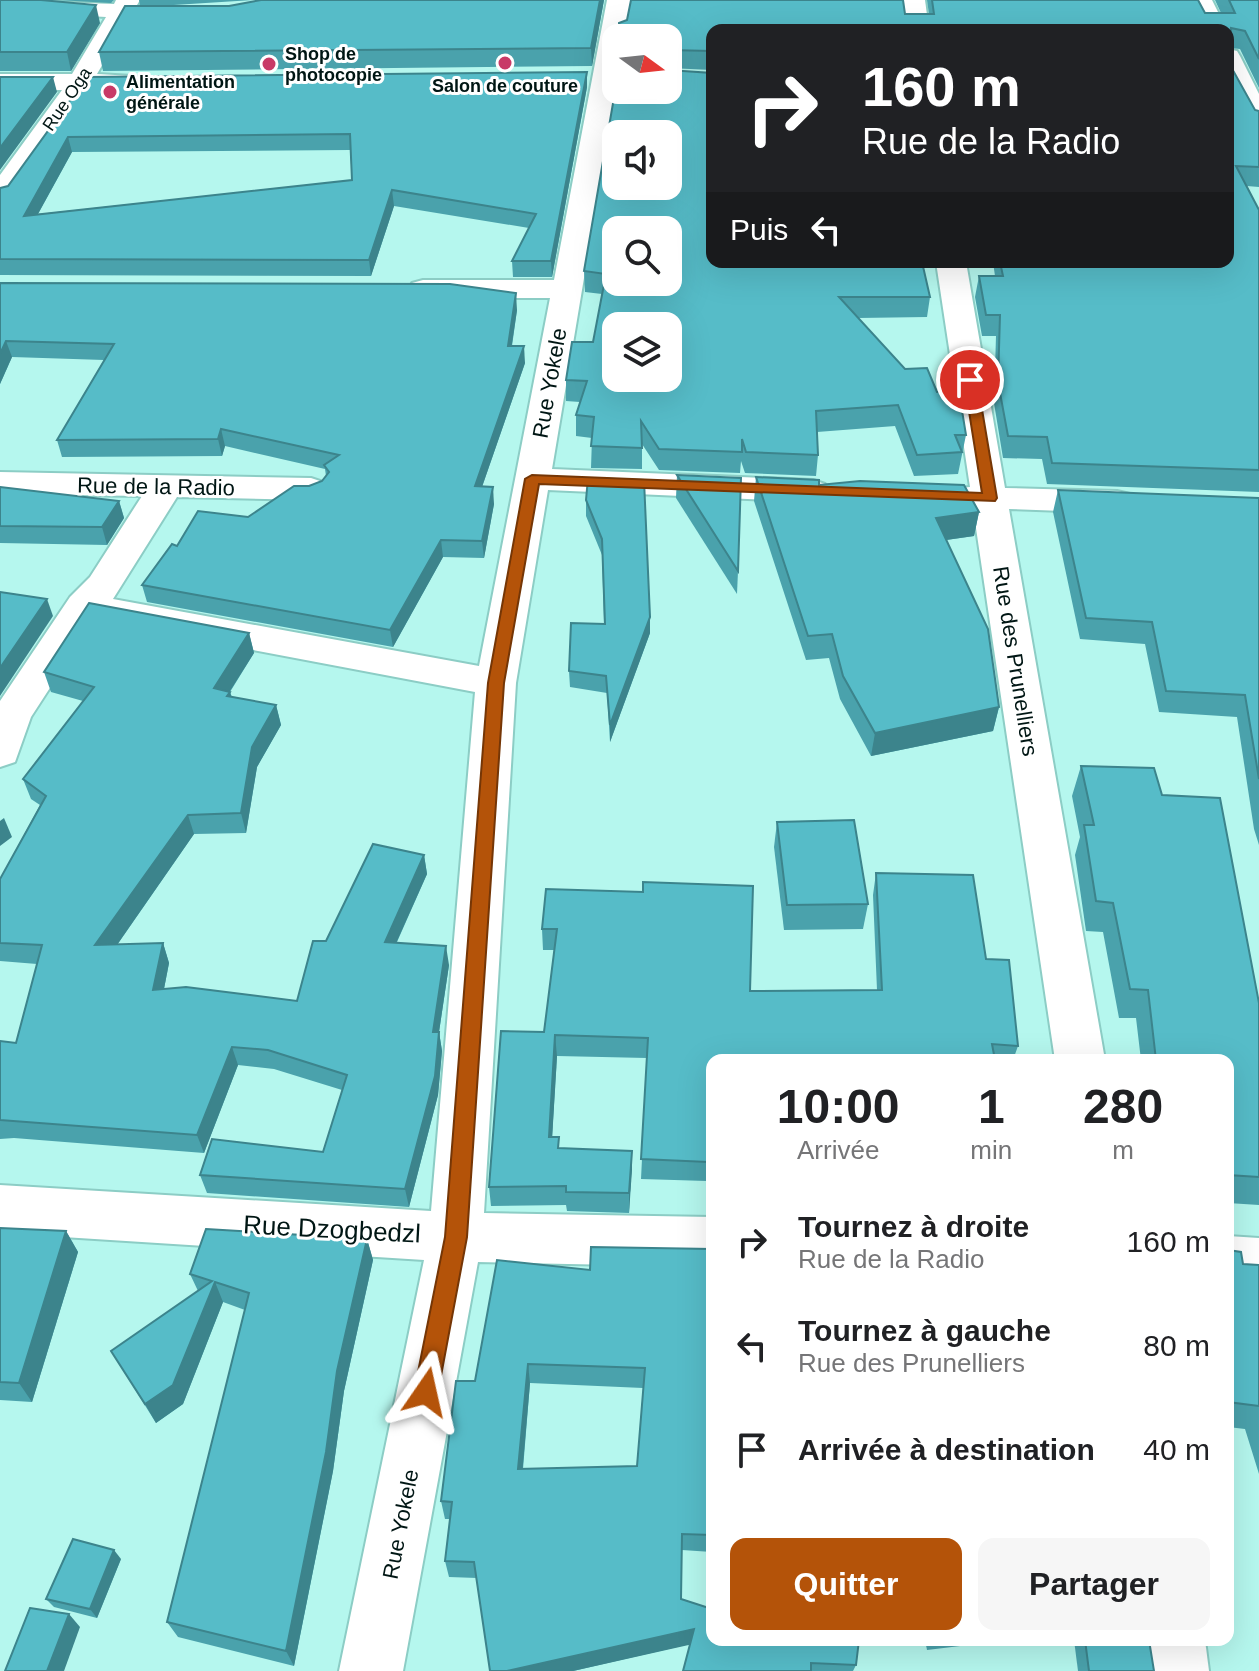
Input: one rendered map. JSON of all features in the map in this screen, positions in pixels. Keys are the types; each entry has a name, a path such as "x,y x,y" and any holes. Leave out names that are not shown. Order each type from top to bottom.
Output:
{"street":[{"name":"Rue Yokele","path":"371,1671 456,1237 496,683 565,289 598,76 619,0"},
{"path":"913,0 916,24"},
{"path":"1200,0 1212,24"},
{"path":"0,4 123,6 202,16"},
{"name":"Rue Oga","path":"0,194 80,83 123,6"},
{"path":"1234,71 1250,111"},
{"path":"0,82 160,81"},
{"name":"Rue des Prunelliers","path":"952,268 1079,1054"},
{"path":"392,289 565,289"},
{"path":"532,479 848,492"},
{"name":"Rue de la Radio","path":"0,483 311,489"},
{"path":"0,752 11,716 103,609 104,585 166,486"},
{"path":"927,495 1148,503"},
{"path":"103,609 496,683"},
{"name":"Rue Dzogbedzl","path":"0,1209 456,1237 706,1242"},
{"path":"1234,1261 1259,1263"},
{"path":"1174,1646 1177,1671"}],"building":[{"path":"0,0 96,5 67,52 0,52"},
{"path":"261,0 600,0 591,48 99,52 125,6 229,6"},
{"path":"631,0 903,0 905,14 934,14 932,0 1198,0 1205,13 1235,13 1229,0 1259,0 1259,59 1245,31 1234,29 1234,24 706,24 706,51 682,50 682,24 619,23 627,20"},
{"path":"682,71 706,73 706,268 923,268 930,297 839,297 905,369 927,368 937,392 959,392 966,435 955,435 962,452 917,455 898,405 816,411 818,455 746,452 742,439 742,452 659,449 641,421 642,448 591,446 594,417 576,415 587,381 566,380 572,342 593,342 602,295 682,296 682,216 602,216 602,273 584,271 602,167 602,200 682,200 682,120 610,120 613,104 682,104"},
{"path":"587,72 551,261 512,261 536,214 392,190 369,260 0,259 0,188 8,186 87,77","holes":["350,134 352,180 24,216 68,137"]},
{"path":"1234,72 1255,110 1259,111 1259,167 1236,166 1259,210 1259,470 1052,463 1047,437 1008,436 998,382 1000,315 986,315 979,276 1003,276 1001,268 1234,268"},
{"path":"0,77 53,77 0,148"},
{"path":"0,283 450,284 516,293 508,346 524,346 475,486 493,487 482,541 441,540 390,630 142,585 172,544 177,546 198,511 248,517 294,486 309,486 322,481 329,472 324,465 339,455 221,429 218,439 57,440 114,344 6,341 0,354"},
{"path":"677,475 741,478 738,571"},
{"path":"756,477 819,480 819,485 860,481 964,485 979,512 936,518 988,629 999,707 875,733 843,676 832,634 808,636"},
{"path":"588,478 644,480 650,617 610,725 606,676 569,671 571,623 605,624 602,539 586,500"},
{"path":"0,487 119,501 102,527 0,526"},
{"path":"1058,490 1259,498 1259,779 1245,695 1166,691 1152,622 1086,618"},
{"path":"0,592 47,599 0,668"},
{"path":"89,603 249,633 214,688 230,692 227,696 276,705 252,747 241,813 188,815 95,945 163,943 153,990 186,987 297,1001 313,941 326,941 373,844 424,855 385,942 446,946 433,1032 439,1032 435,1076 405,1189 200,1175 212,1139 323,1152 347,1075 268,1050 232,1047 197,1135 0,1120 0,1041 16,1043 42,945 0,943 0,879 46,796 23,779 94,687 44,672"},
{"path":"1081,766 1154,768 1162,795 1220,798 1259,1003 1259,1177 1234,1175 1234,1054 1155,1054 1148,990 1130,989 1113,903 1096,901 1084,825 1094,825"},
{"path":"854,820 868,904 787,905 777,822"},
{"path":"876,873 973,875 986,959 1009,960 1018,1046 992,1044 994,1054 706,1054 706,1162 641,1159 648,1038 555,1035 549,1137 559,1137 558,1148 632,1151 629,1193 566,1192 566,1186 489,1187 501,1031 544,1032 557,929 542,929 546,889 643,892 643,882 753,886 750,991 882,990"},
{"path":"0,1228 66,1231 19,1383 0,1382"},
{"path":"206,1229 367,1239 337,1371 326,1452 286,1651 167,1622 249,1293 215,1282 173,1385 145,1404 111,1351 212,1281 190,1274"},
{"path":"591,1247 706,1249 706,1535 682,1534 681,1599 706,1607 706,1646 858,1646 856,1665 811,1663 811,1671 683,1671 694,1629 507,1671 490,1671 474,1562 445,1561 452,1502 441,1501 456,1381 475,1381 497,1260 590,1270","holes":["528,1364 645,1368 637,1466 518,1469"]},
{"path":"1234,1251 1241,1252 1243,1264 1259,1265 1259,1406 1234,1403"},
{"path":"73,1539 114,1550 90,1609 46,1599"},
{"path":"30,1608 69,1614 47,1671 5,1671"},
{"path":"1086,1646 1150,1646 1154,1671 1089,1671"}],"place":[{"name":"Salon de couture","path":"505,63"},
{"name":"Shop de photocopie","path":"269,64"},
{"name":"Alimentation générale","path":"110,92"}],"route":[{"path":"426,1392 456,1237 496,683 532,479 990,498 970,380"}]}
